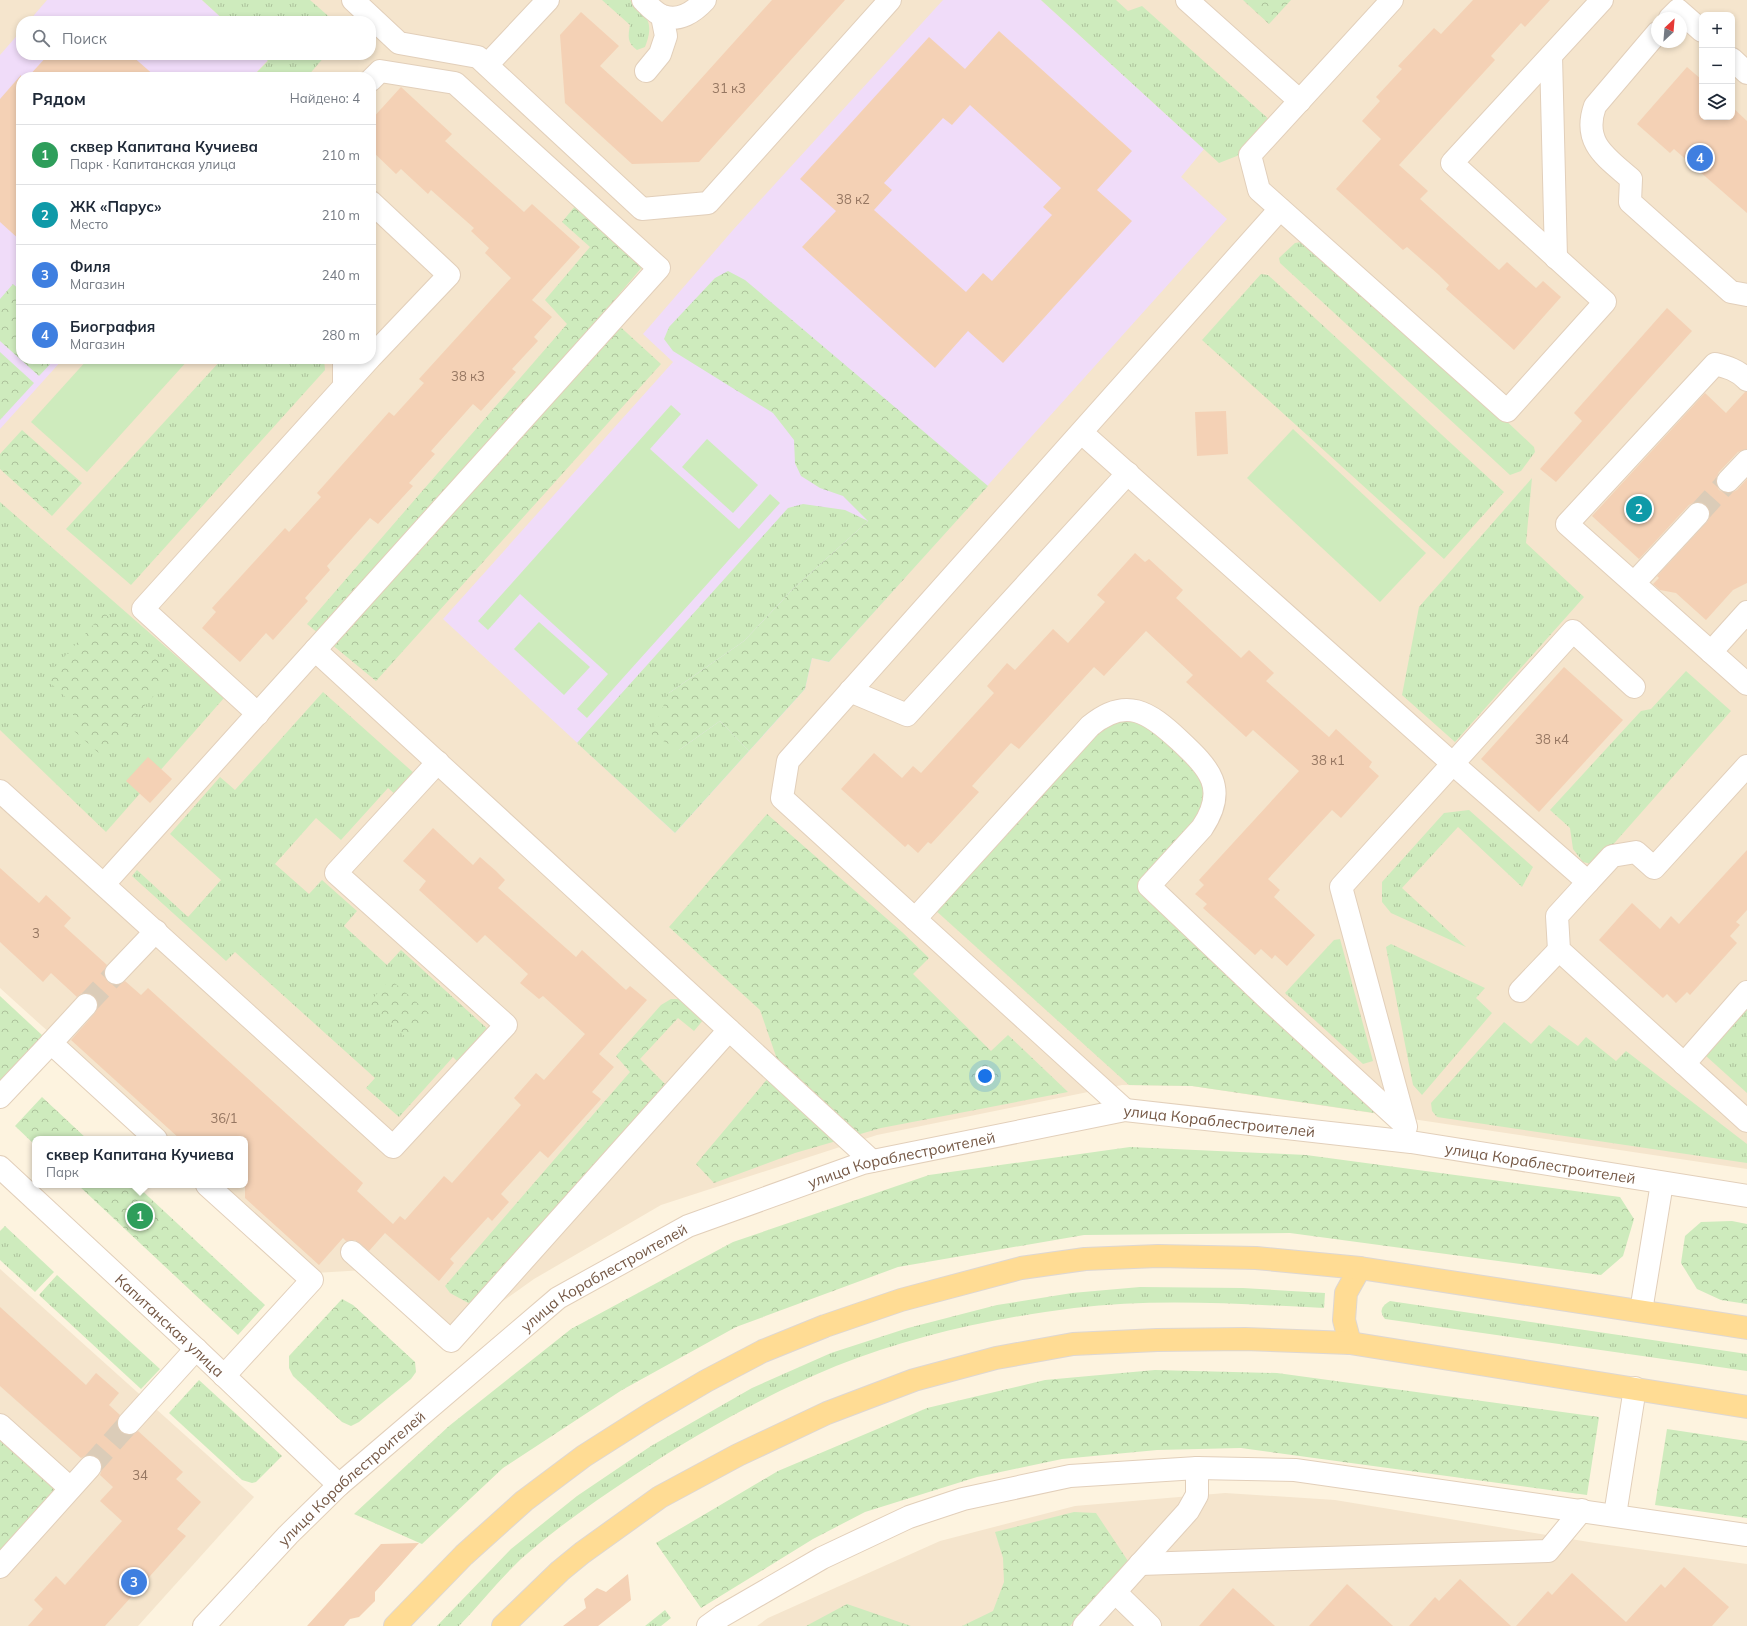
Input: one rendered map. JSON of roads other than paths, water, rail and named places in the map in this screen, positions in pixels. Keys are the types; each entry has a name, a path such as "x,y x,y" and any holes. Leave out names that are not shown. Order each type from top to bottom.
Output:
{"main road":[{"path":"395,1626 464,1555 524,1501 584,1456 650,1414 706,1381 763,1351 825,1326 901,1300 1021,1268 1085,1259 1158,1256 1256,1258 1360,1268 1747,1328"},
{"path":"1350,1343 1344,1320 1346,1293 1360,1268"},
{"path":"503,1626 565,1566 660,1498 738,1455 828,1412 914,1380 996,1358 1073,1344 1157,1340 1237,1339 1350,1343 1747,1407"}],"street":[{"path":"353,0 370,16"},
{"path":"487,65 548,0"},
{"path":"643,0 662,16 679,18 696,9 705,0"},
{"path":"376,22 399,43 478,56 642,209 708,203 890,0"},
{"path":"1187,0 1300,101"},
{"path":"1392,0 1250,155 1259,190 1507,411 1605,302 1452,163 1602,0"},
{"path":"1674,9 1699,29"},
{"path":"646,72 660,54 666,36 662,16"},
{"path":"1651,40 1595,106 1591,116 1593,138 1597,148 1604,156 1631,179 1630,202 1731,292 1747,295"},
{"path":"1551,56 1556,258"},
{"path":"1735,62 1747,72"},
{"path":"104,884 659,268 455,83 380,71 376,75"},
{"path":"600,213 620,189"},
{"path":"376,207 449,275 376,352"},
{"path":"1125,1110 782,798 788,761 1030,488 1082,433 1280,209"},
{"path":"344,364 344,386"},
{"path":"258,714 143,609 364,364"},
{"path":"1747,380 1741,373 1727,366 1715,364 1567,524 1747,684"},
{"path":"1082,433 1452,763 1588,882"},
{"path":"1728,481 1747,460"},
{"path":"850,691 907,715 1128,473"},
{"path":"1634,583 1698,514"},
{"path":"1711,652 1747,612"},
{"path":"1408,1133 1341,887 1573,631 1634,686"},
{"path":"315,650 872,1161"},
{"path":"915,919 1090,726 1106,715 1124,710 1137,711 1150,716 1198,757 1207,768 1212,779 1215,792 1211,811 1202,828 1149,886 1408,1133"},
{"path":"0,791 393,1147 506,1025 336,873 438,762"},
{"path":"1747,766 1654,868 1636,852 1612,856 1557,916 1559,950 1747,1120"},
{"path":"116,973 156,931"},
{"path":"1520,991 1559,950"},
{"path":"1684,1064 1747,992"},
{"path":"0,1098 86,1005"},
{"path":"352,1252 451,1341 729,1030"},
{"path":"50,1043 153,1136"},
{"name":"улица Кораблестроителей","path":"204,1626 288,1535 339,1485 558,1298 688,1226 863,1163 1125,1110 1408,1133 1662,1183 1747,1196"},
{"name":"Капитанская улица","path":"4,1180 196,1349 339,1485"},
{"path":"1641,1311 1662,1183"},
{"path":"209,1188 312,1280 224,1376"},
{"path":"129,1423 196,1349"},
{"path":"1615,1515 1635,1388"},
{"path":"0,1425 70,1488"},
{"path":"0,1567 90,1467"},
{"path":"1084,1626 1188,1511 1197,1495 1197,1468"},
{"path":"721,1623 822,1558 909,1517 963,1499 1070,1476 1197,1468 1295,1470 1582,1510 1737,1534 1747,1552"},
{"path":"1140,1564 1548,1550 1582,1510"},
{"path":"1115,1592 1150,1626"}],"tunnel":[{"path":"1698,514 1728,481"},
{"path":"86,1005 116,973"},
{"path":"90,1467 129,1423"}],"place":[{"name":"Биография","path":"1700,158"},
{"name":"ЖК «Парус»","path":"1639,509"},
{"name":"сквер Капитана Кучиева","path":"140,1216"},
{"name":"Филя","path":"134,1582"}]}
